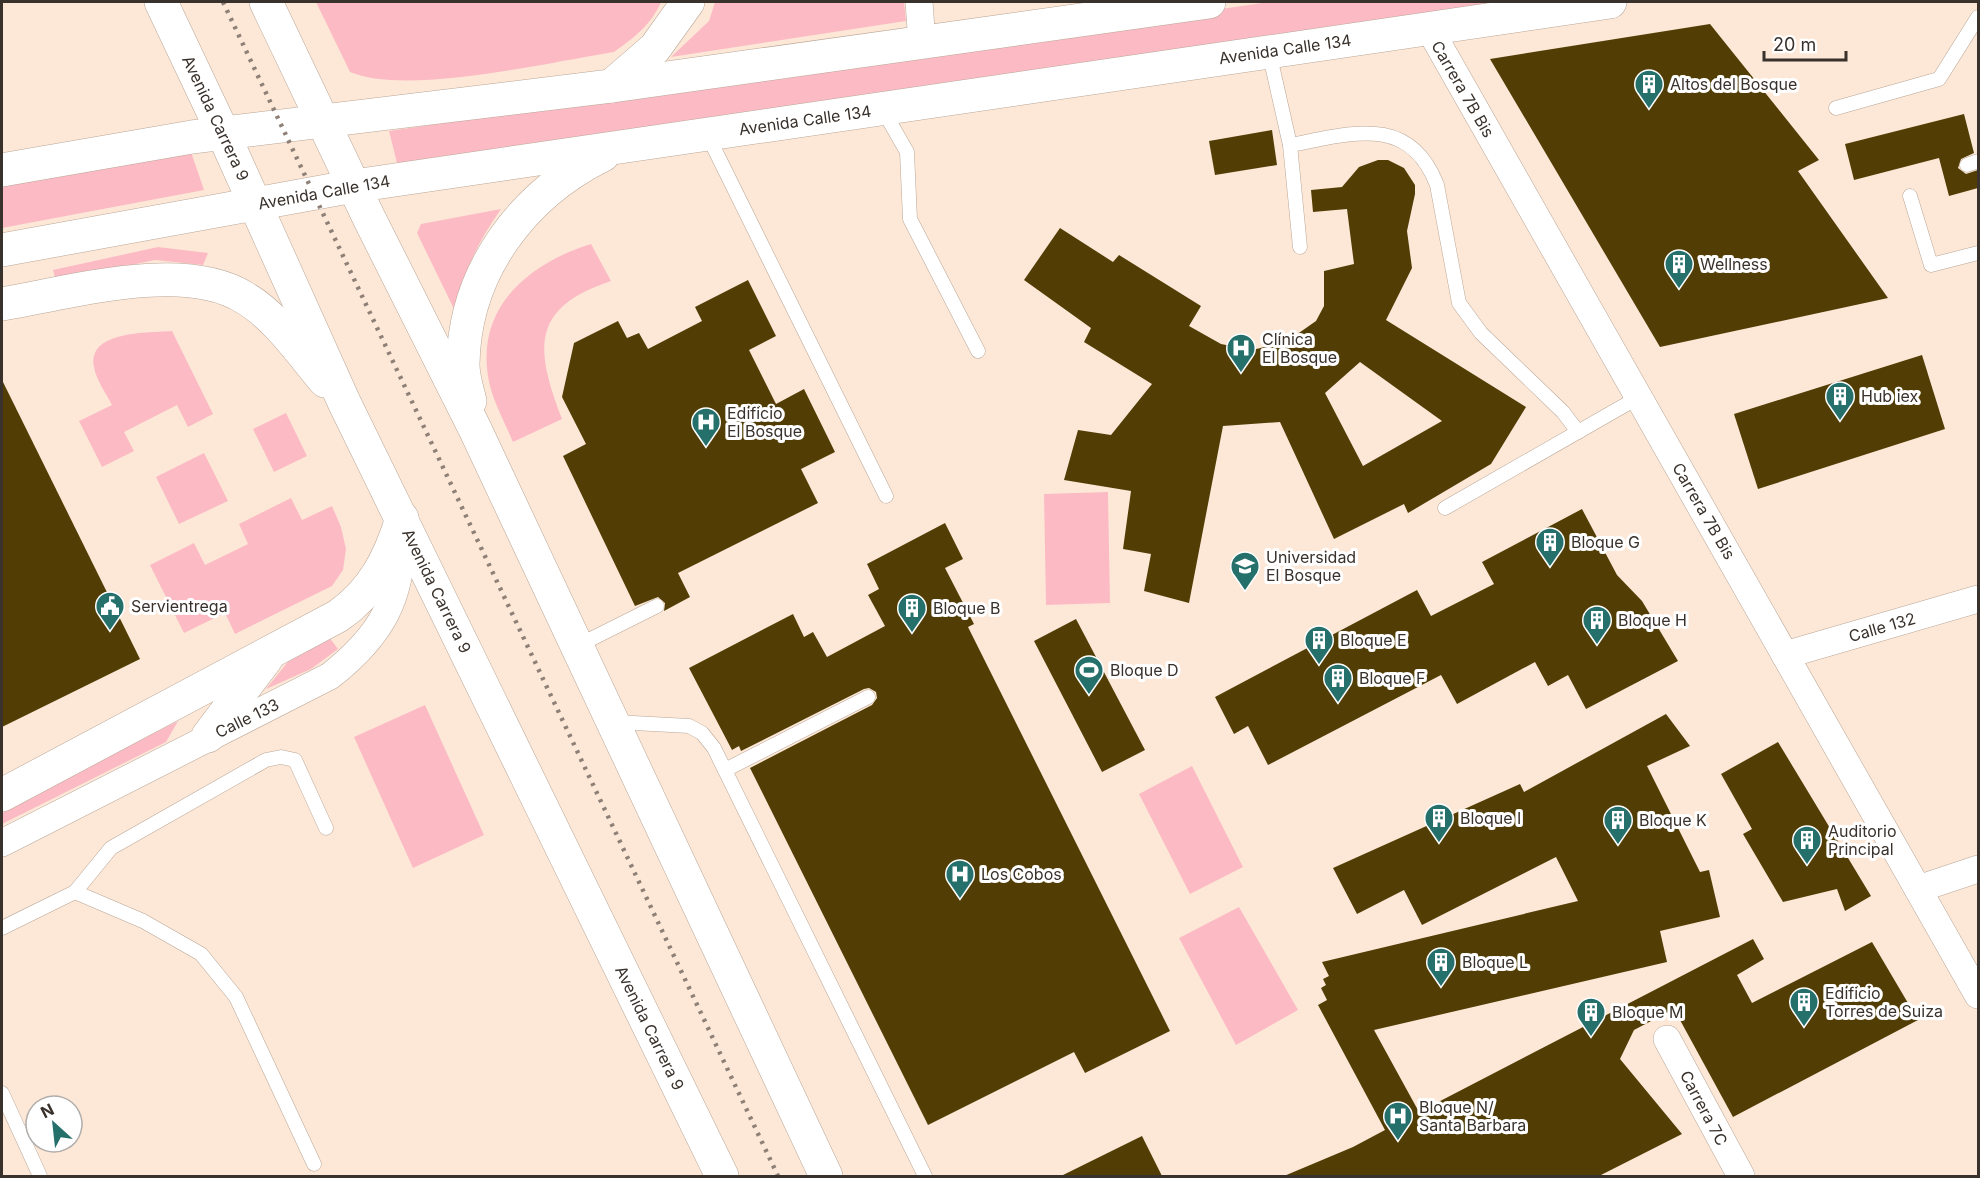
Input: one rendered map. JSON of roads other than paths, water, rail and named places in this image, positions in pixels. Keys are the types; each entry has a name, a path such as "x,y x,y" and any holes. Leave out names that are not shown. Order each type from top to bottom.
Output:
{"main road":[{"name":"Avenida Carrera 9","path":"161,2 256,204 344,402 722,1176"},
{"path":"266,2 354,186 475,429 826,1176"},
{"path":"285,2 296,64"},
{"path":"611,86 655,48 688,2"},
{"path":"2,170 223,133 611,86 922,43 1179,4 1209,2"},
{"name":"Avenida Calle 134","path":"16,247 354,186 1610,2"},
{"path":"475,429 463,366 468,323 480,282 498,243 526,211 558,184 593,160 619,147"},
{"path":"2,263 16,247"},
{"path":"2,304 161,280 184,279 227,288 246,298 264,313 344,402"},
{"path":"2,795 338,616 355,604 368,590 392,550 402,518"},
{"path":"208,736 271,652"}],"street":[{"path":"918,2 922,43"},
{"name":"Carrera 7B Bis","path":"1429,28 1978,995"},
{"name":"Calle 133","path":"2,843 208,736 330,676 358,654 370,640 394,592 402,555 402,518"},
{"name":"Calle 132","path":"1785,655 1978,599"},
{"path":"1918,889 1978,869"},
{"name":"Carrera 7C","path":"1666,1039 1741,1176"}],"lane":[{"path":"1836,108 1939,79 1978,17"},
{"path":"1269,52 1290,145 1300,247"},
{"path":"881,108 908,152 910,219 978,351"},
{"path":"1290,145 1369,132 1388,135 1412,147 1431,170 1437,186 1455,291 1468,318 1563,412 1578,432"},
{"path":"707,134 886,496"},
{"path":"1910,196 1931,265 1978,253"},
{"path":"1444,508 1639,397"},
{"path":"577,646 657,606"},
{"path":"725,770 868,697"},
{"path":"613,722 689,726 702,732 714,748 925,1176"},
{"path":"2,928 75,892 111,848 266,760 281,758 296,760 327,828"},
{"path":"75,892 143,921 201,954 236,997 314,1164"},
{"path":"2,1093 40,1176"}],"railway":[{"path":"223,2 778,1176"}],"place":[{"name":"Altos del Bosque","path":"1649,110"},
{"name":"Wellness","path":"1679,290"},
{"name":"Clínica El Bosque","path":"1241,374"},
{"name":"Hub iex","path":"1840,422"},
{"name":"Edificio El Bosque","path":"706,448"},
{"name":"Bloque G","path":"1550,568"},
{"name":"Universidad El Bosque","path":"1245,592"},
{"name":"Servientrega","path":"110,632"},
{"name":"Bloque B","path":"912,634"},
{"name":"Bloque H","path":"1597,646"},
{"name":"Bloque E","path":"1319,666"},
{"name":"Bloque D","path":"1089,696"},
{"name":"Bloque F","path":"1338,704"},
{"name":"Bloque I","path":"1439,844"},
{"name":"Bloque K","path":"1618,846"},
{"name":"Auditorio Principal","path":"1807,866"},
{"name":"Los Cobos","path":"960,900"},
{"name":"Bloque L","path":"1441,988"},
{"name":"Edificio Torres de Suiza","path":"1804,1028"},
{"name":"Bloque M","path":"1591,1038"},
{"name":"Bloque N/ Santa Barbara","path":"1398,1142"}]}
